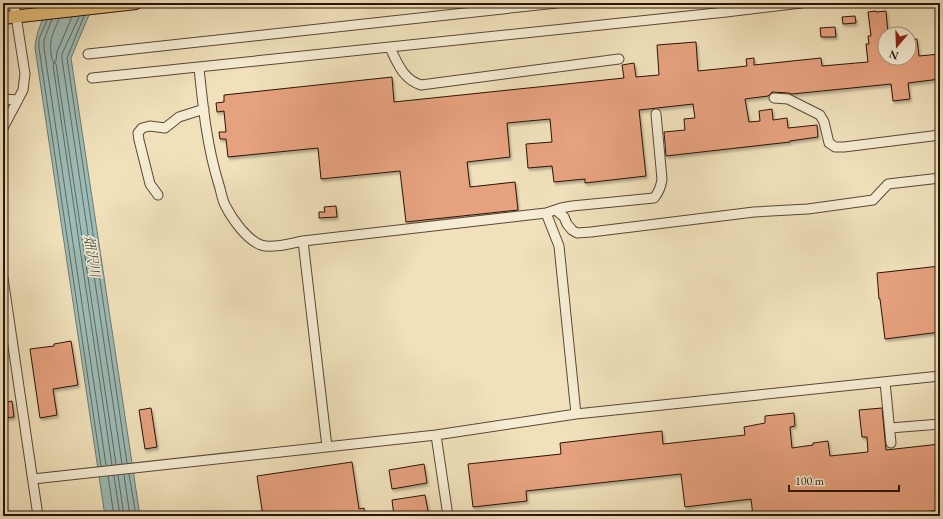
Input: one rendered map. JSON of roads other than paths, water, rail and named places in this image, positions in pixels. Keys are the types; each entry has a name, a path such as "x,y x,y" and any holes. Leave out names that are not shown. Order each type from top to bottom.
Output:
{"highway":[{"path":"3,18 136,3"}],"street":[{"path":"3,128 23,90 25,74 14,3"},
{"path":"88,54 556,3"},
{"path":"92,78 390,48 801,3"},
{"path":"390,48 404,74 416,83 422,85 619,59"},
{"path":"199,68 205,125 214,170 225,205 240,228 252,239 262,245 270,246 546,213 572,206 654,198 659,192 662,179 656,114"},
{"path":"774,98 788,99 820,115 824,122 829,143 835,147 940,135"},
{"path":"3,99 18,100"},
{"path":"158,196 150,184 138,134 142,128 150,126 165,128 179,117 204,109"},
{"path":"556,210 564,217 572,230 577,232 591,232 754,212 808,209 873,200 888,184 940,178"},
{"path":"546,213 559,246 576,414"},
{"path":"304,241 327,447"},
{"path":"3,278 38,516"},
{"path":"33,479 436,435 576,414 940,376"},
{"path":"885,382 891,443"},
{"path":"890,428 940,424"},
{"path":"436,435 448,516"}],"water":[{"name":"畑沢川","path":"50,3 94,3 71,58 140,516 105,516 35,48 38,31"}]}
